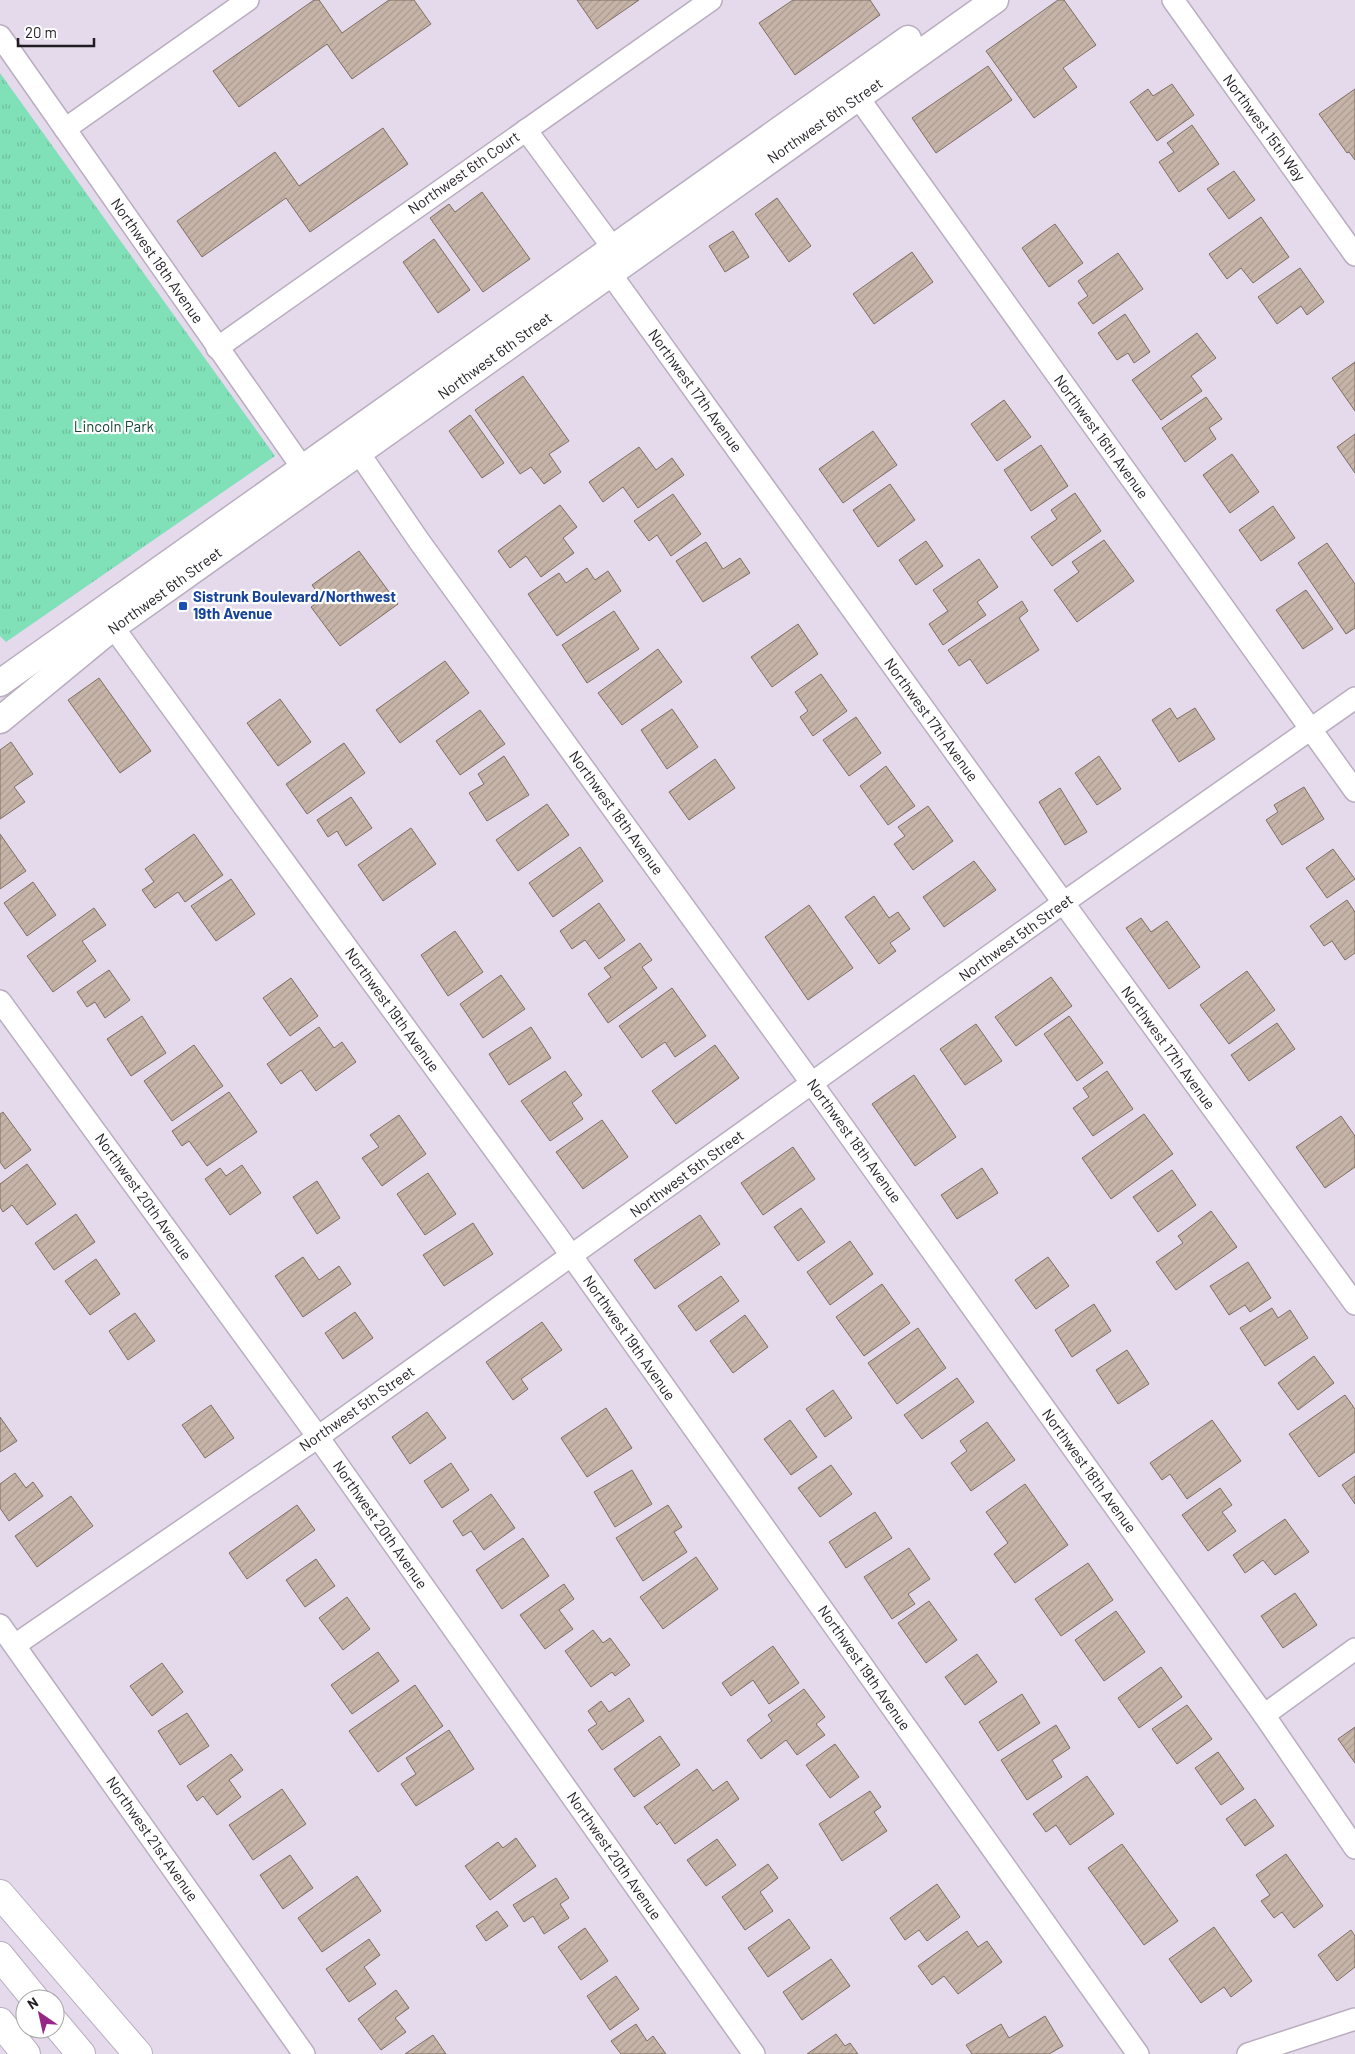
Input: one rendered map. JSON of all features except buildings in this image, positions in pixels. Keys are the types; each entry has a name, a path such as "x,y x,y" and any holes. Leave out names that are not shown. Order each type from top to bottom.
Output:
{"highway":[{"path":"0,1894 138,2054"},
{"path":"0,1956 28,1989"},
{"path":"0,2022 26,2054"},
{"path":"65,2034 81,2054"}],"street":[{"path":"65,130 248,0"},
{"name":"Northwest 6th Court","path":"217,348 711,0"},
{"name":"Northwest 6th Street","path":"853,90 964,0"},
{"name":"Northwest 6th Street","path":"8,714 113,627 353,445 853,90 995,0"},
{"name":"Northwest 15th Way","path":"1173,0 1355,255"},
{"name":"Northwest 18th Avenue","path":"0,36 309,477"},
{"name":"Northwest 16th Avenue","path":"853,90 1355,791"},
{"name":"Northwest 17th Avenue","path":"526,130 612,261 1063,903 1355,1304"},
{"name":"Northwest 18th Avenue","path":"353,445 419,541 813,1084 1264,1715 1355,1848"},
{"name":"Northwest 6th Street","path":"0,684 309,477"},
{"name":"Northwest 19th Avenue","path":"113,627 572,1256 1138,2054"},
{"path":"0,684 8,714"},
{"name":"Northwest 5th Street","path":"15,1646 318,1436 813,1084 1063,903 1355,698"},
{"name":"Northwest 20th Avenue","path":"0,1001 318,1436 754,2054"},
{"name":"Northwest 21st Avenue","path":"0,1624 304,2054"},
{"path":"1264,1715 1355,1649"},
{"path":"1248,2054 1355,2019"}],"green space":[{"name":"Lincoln Park","path":"0,73 275,456 6,642 0,636"}],"place":[{"name":"Sistrunk Boulevard/Northwest 19th Avenue","path":"183,606"}]}
